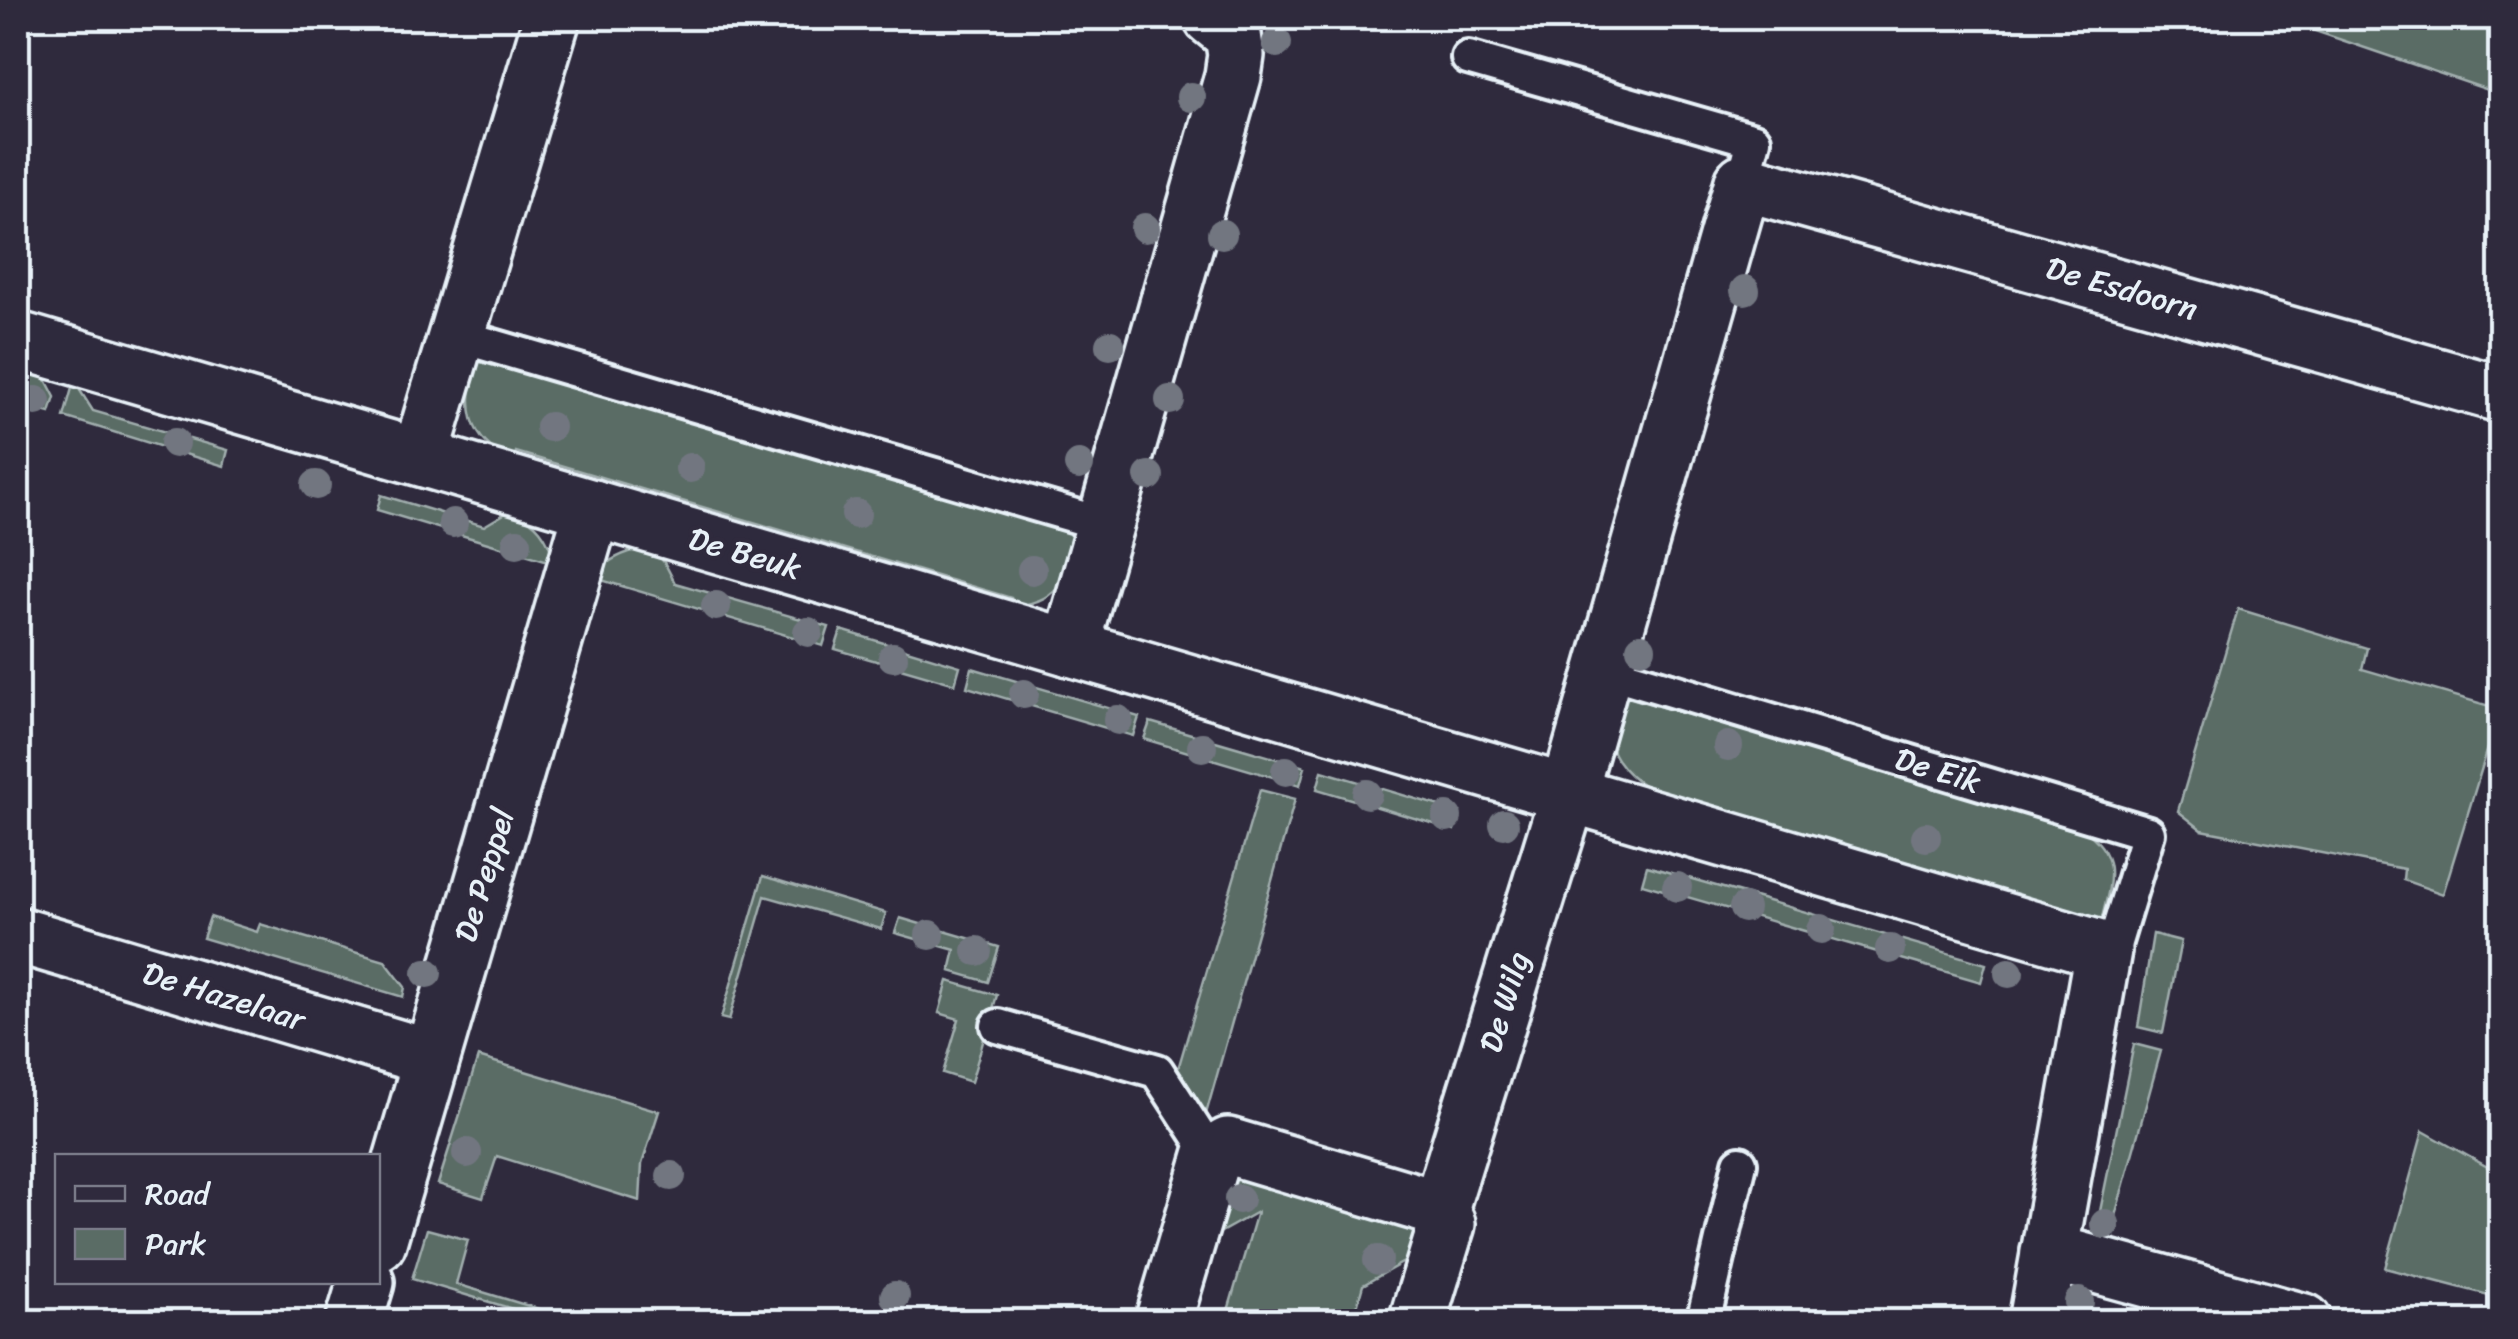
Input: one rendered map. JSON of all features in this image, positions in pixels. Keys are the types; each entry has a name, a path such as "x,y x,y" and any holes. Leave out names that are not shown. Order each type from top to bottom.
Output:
{"street":[{"path":"420,458 552,18"},
{"path":"1070,648 1233,76 1233,35 1212,18"},
{"path":"1743,182 1568,796 2103,950"},
{"name":"De Esdoorn","path":"1743,182 2500,394"},
{"name":"De Beuk","path":"18,340 1568,796"},
{"name":"De Peppel","path":"380,1235 593,508"},
{"name":"De Wilg","path":"1418,1322 1447,1224 1440,1209 1568,796"},
{"name":"De Hazelaar","path":"18,935 431,1058"},
{"name":"De Eik","path":"2037,1322 2103,950"},
{"path":"1163,1322 1212,1156 1228,1146 1440,1209"},
{"path":"2049,1252 2304,1322"},
{"path":"354,1322 365,1284"}],"lane":[{"path":"1468,58 1754,140 1743,182"},
{"path":"459,336 1106,525"},
{"name":"De Eik","path":"1604,670 2148,833 2115,942 2103,950"},
{"path":"998,1026 1157,1070 1212,1156"},
{"path":"1703,1322 1740,1163"}],"green space":[{"path":"2277,18 2463,18 2500,35 2500,94"},
{"path":"477,359 1079,536 1058,586 1040,600 1010,606 1011,598 516,452 513,460 485,442 472,418 470,391"},
{"path":"30,369 42,372 55,397 50,413 18,404 18,375"},
{"path":"74,381 93,411 228,450 224,466 64,417"},
{"path":"381,495 484,526 511,510 540,530 555,563 377,510"},
{"path":"636,550 657,556 675,583 829,627 823,646 591,577 612,560"},
{"path":"2238,609 2367,648 2362,669 2500,709 2443,894 2403,880 2404,869 2202,830 2178,811"},
{"path":"841,630 960,666 955,684 835,649"},
{"path":"972,668 1139,717 1133,736 967,687"},
{"path":"1617,694 2082,829 2104,849 2108,860 2110,884 2100,925 1659,794 1631,775 1611,748 1608,726"},
{"path":"1150,722 1305,767 1300,785 1144,739"},
{"path":"1322,771 1460,812 1454,830 1317,789"},
{"path":"1260,790 1295,799 1206,1114 1178,1069"},
{"path":"1647,866 1986,964 1981,982 1642,884"},
{"path":"763,876 886,913 881,929 765,896 729,1020 721,1018"},
{"path":"210,917 257,932 260,924 385,961 405,987 403,997 203,938"},
{"path":"900,918 999,947 988,982 950,971 955,950 895,933"},
{"path":"2153,934 2181,941 2163,1033 2138,1027"},
{"path":"948,981 997,995 971,1082 943,1073 959,1019 939,1013"},
{"path":"2134,1044 2161,1051 2107,1245 2094,1241"},
{"path":"478,1057 659,1111 642,1164 640,1201 497,1156 483,1198 438,1184"},
{"path":"2423,1131 2500,1174 2500,1298 2385,1268"},
{"path":"1234,1174 1427,1227 1418,1254 1363,1285 1353,1321 1225,1321 1257,1212 1203,1242"},
{"path":"427,1229 468,1240 456,1284 552,1313 550,1320 412,1279"}]}
